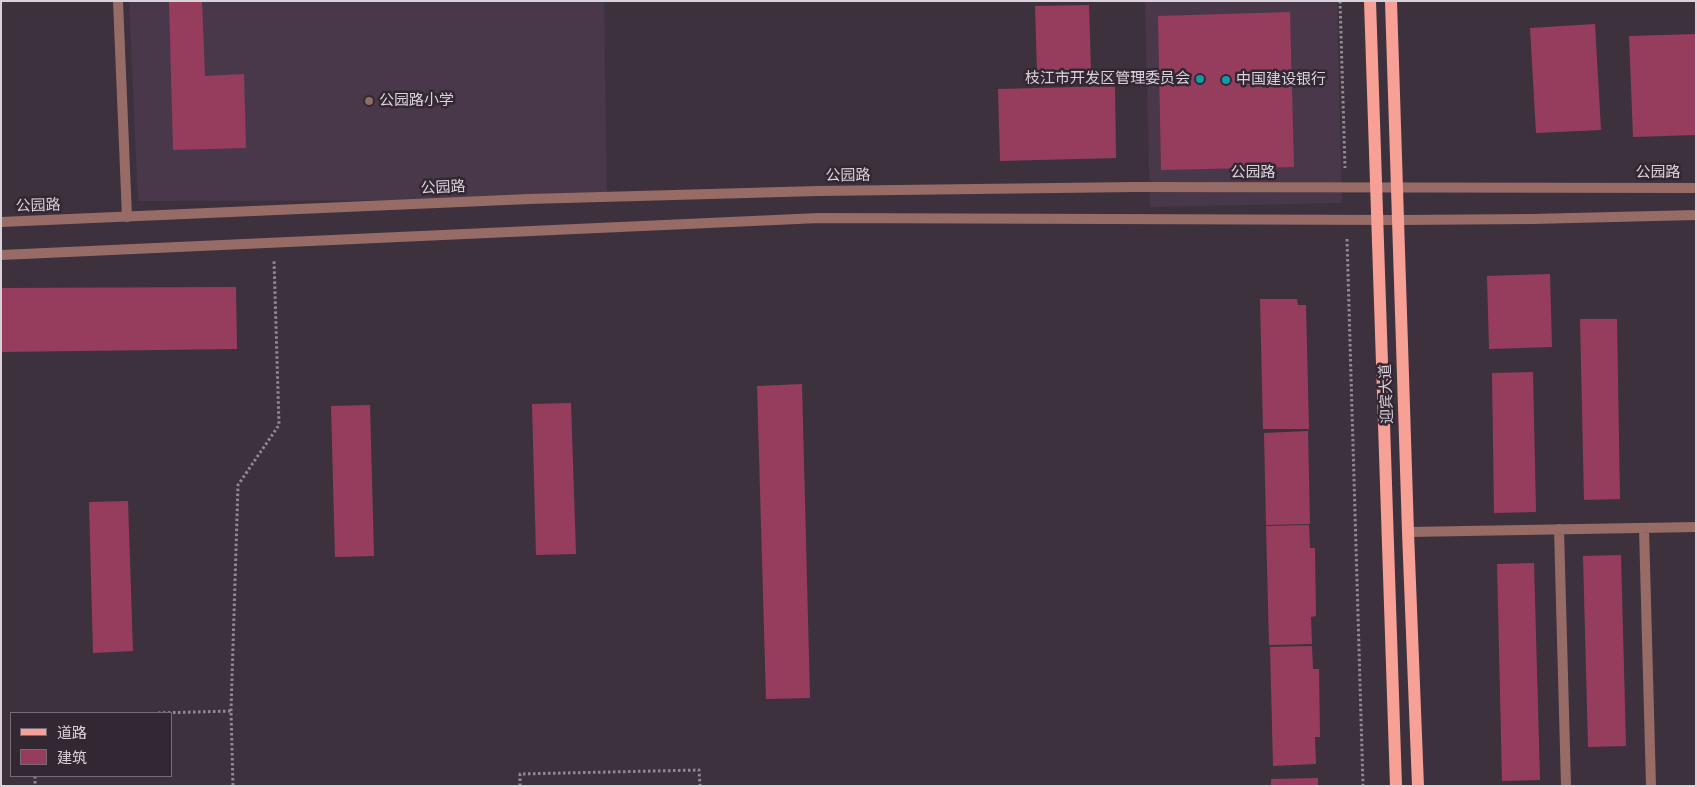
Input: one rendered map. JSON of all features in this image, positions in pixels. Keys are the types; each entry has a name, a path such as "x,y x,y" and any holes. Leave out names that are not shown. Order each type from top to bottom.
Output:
{"main road":[{"name":"迎宾大道","path":"1370,1 1396,786"},
{"name":"迎宾大道","path":"1391,1 1418,786"}],"street":[{"path":"118,1 127,217"},
{"name":"公园路","path":"1,222 539,199 818,191 1135,187 1696,188"},
{"path":"1,255 819,218 1398,220 1696,215"},
{"path":"1408,532 1696,527"},
{"path":"1644,528 1651,786"},
{"path":"1559,529 1566,786"}],"path":[{"path":"1340,1 1346,188"},
{"path":"1347,220 1363,786"},
{"path":"233,786 231,712 238,485 279,425 274,243"},
{"path":"172,713 231,712"},
{"path":"520,786 520,774 700,770 700,786"}],"shaded area":[{"name":"公园路小学","path":"129,1 604,1 607,200 138,201"},
{"path":"1145,1 1337,1 1342,203 1150,207"}],"building":[{"path":"169,1 202,1 205,76 244,74 246,148 173,150"},
{"path":"1089,5 1091,71 1037,72 1035,6"},
{"name":"中国建设银行","path":"1290,12 1294,167 1161,170 1158,16"},
{"path":"1595,24 1601,130 1536,133 1530,28"},
{"path":"1696,34 1696,135 1633,137 1629,36"},
{"path":"1115,86 1116,158 1000,161 998,89"},
{"path":"1550,274 1552,347 1489,349 1487,276"},
{"path":"236,287 237,349 1,352 1,288"},
{"path":"1260,299 1297,299 1298,305 1306,305 1309,429 1263,429"},
{"path":"1580,319 1617,319 1620,499 1584,500"},
{"path":"1533,372 1536,512 1494,513 1492,373"},
{"path":"802,384 810,698 766,699 757,386"},
{"path":"571,403 576,554 536,555 532,404"},
{"path":"370,405 374,556 335,557 331,406"},
{"path":"1308,431 1310,524 1266,525 1264,433"},
{"path":"128,501 133,651 93,653 89,502"},
{"path":"1309,525 1310,548 1315,548 1316,616 1311,617 1312,644 1269,645 1266,526"},
{"path":"1621,555 1626,746 1588,747 1583,556"},
{"path":"1534,563 1540,780 1502,781 1497,564"},
{"path":"1312,646 1313,669 1319,669 1320,737 1315,737 1316,764 1273,766 1270,647"},
{"path":"1318,778 1318,786 1271,786 1271,779"}],"place":[{"name":"枝江市开发区管理委员会","path":"1200,79"},
{"name":"中国建设银行","path":"1226,80"},
{"name":"公园路小学","path":"369,101"}]}
